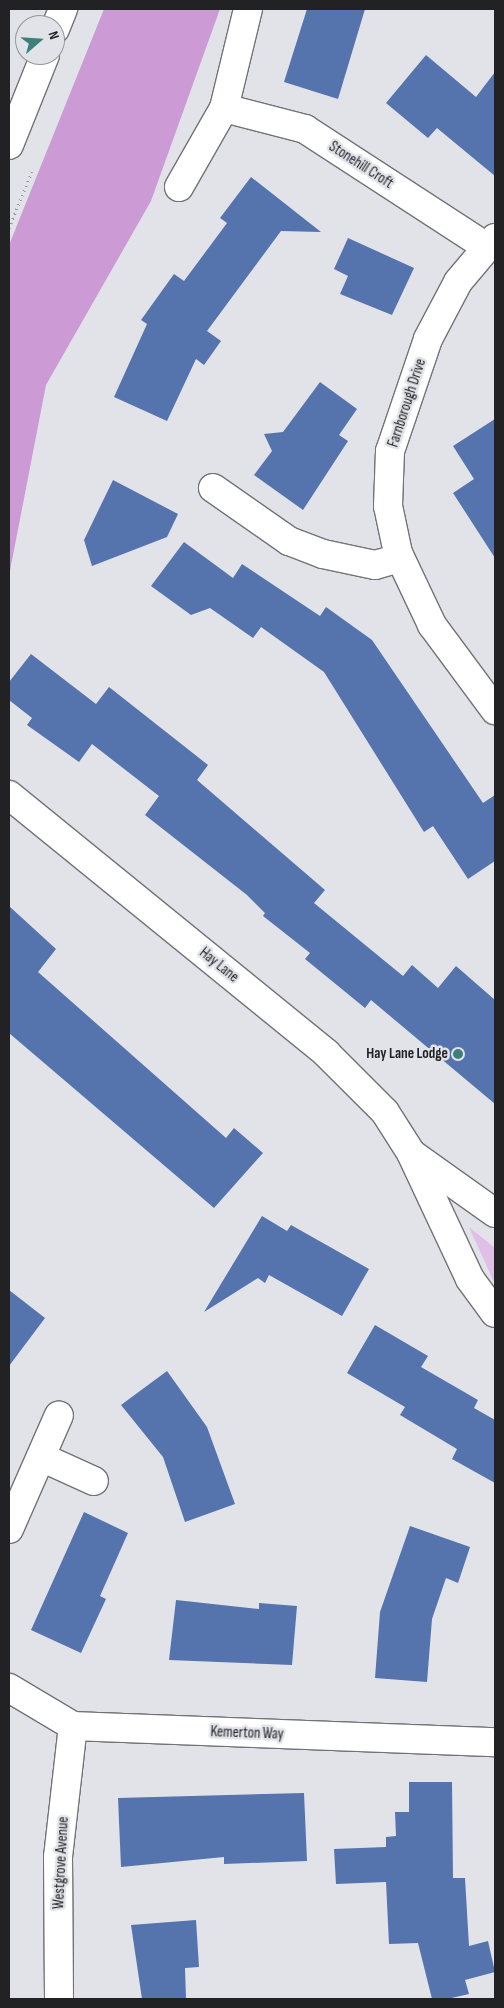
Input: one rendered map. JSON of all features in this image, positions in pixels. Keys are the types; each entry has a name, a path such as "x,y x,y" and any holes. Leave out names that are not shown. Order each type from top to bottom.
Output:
{"main road":[{"path":"178,187 224,108 248,9"},
{"path":"9,145 40,65"},
{"name":"Stonehill Croft","path":"224,108 305,129 491,242"},
{"name":"Farnborough Drive","path":"491,242 458,282 428,339 399,418 390,451 388,506 400,558 432,625 495,710"},
{"path":"213,488 290,541 323,554 376,565 400,558"},
{"name":"Hay Lane","path":"9,795 326,1053 386,1112 411,1153 470,1279 495,1313"},
{"name":"Hay Lane","path":"411,1153 495,1213"},
{"path":"9,1529 59,1415"},
{"path":"41,1457 94,1481"},
{"name":"Kemerton Way","path":"9,1688 73,1726 495,1742"},
{"name":"Westgrove Avenue","path":"59,1999 58,1857 73,1726"}],"shaded area":[{"path":"104,9 220,9 151,201 46,385 9,576 9,245"},
{"path":"469,1227 495,1248 495,1283 493,1280"}],"building":[{"path":"307,9 365,9 338,99 284,82"},
{"path":"426,55 476,97 495,72 495,176 437,128 428,138 386,103"},
{"path":"251,177 321,232 281,231 207,331 221,341 204,365 196,359 167,421 114,397 147,324 141,320 174,274 184,281 227,223 220,218"},
{"path":"348,238 414,268 392,315 340,294 348,276 334,269"},
{"path":"320,382 357,409 339,435 348,441 303,510 254,475 272,451 264,434 283,432"},
{"path":"495,419 495,558 453,493 474,479 453,446"},
{"path":"113,480 178,514 167,537 92,566 84,540"},
{"path":"184,542 233,578 242,564 320,616 326,607 372,640 483,803 495,795 495,861 468,879 433,826 424,832 324,672 261,627 253,638 210,608 191,615 151,586"},
{"path":"31,654 96,704 109,687 208,765 197,780 325,890 314,903 403,976 412,965 438,988 456,966 495,1000 495,1104 371,1000 365,1008 305,959 310,953 263,916 265,913 247,895 145,815 159,796 92,744 79,762 27,725 32,718 9,700 9,682"},
{"path":"9,906 56,949 38,972 226,1138 234,1128 263,1153 214,1208 9,1033"},
{"path":"262,1216 287,1231 291,1225 369,1269 342,1316 269,1275 265,1283 258,1278 204,1312"},
{"path":"9,1290 45,1318 9,1366"},
{"path":"375,1325 428,1356 421,1367 478,1400 474,1408 495,1420 495,1483 452,1459 457,1449 400,1415 405,1407 347,1373"},
{"path":"167,1371 207,1427 235,1504 185,1522 163,1457 121,1405"},
{"path":"84,1512 128,1533 100,1596 106,1599 81,1653 31,1630"},
{"path":"410,1526 470,1547 458,1583 446,1578 432,1619 427,1682 375,1678 380,1612"},
{"path":"176,1600 259,1609 259,1603 297,1606 292,1665 169,1660"},
{"path":"409,1782 452,1782 453,1878 465,1878 469,1946 488,1941 495,1972 465,1980 469,1994 447,1999 432,1999 418,1943 389,1944 386,1882 336,1884 334,1849 386,1847 386,1837 396,1836 395,1812 409,1812"},
{"path":"304,1793 307,1861 224,1864 224,1857 121,1867 118,1798"},
{"path":"196,1920 199,1967 185,1968 186,1999 142,1999 131,1925"}],"place":[{"name":"Hay Lane Lodge","path":"458,1054"}]}
